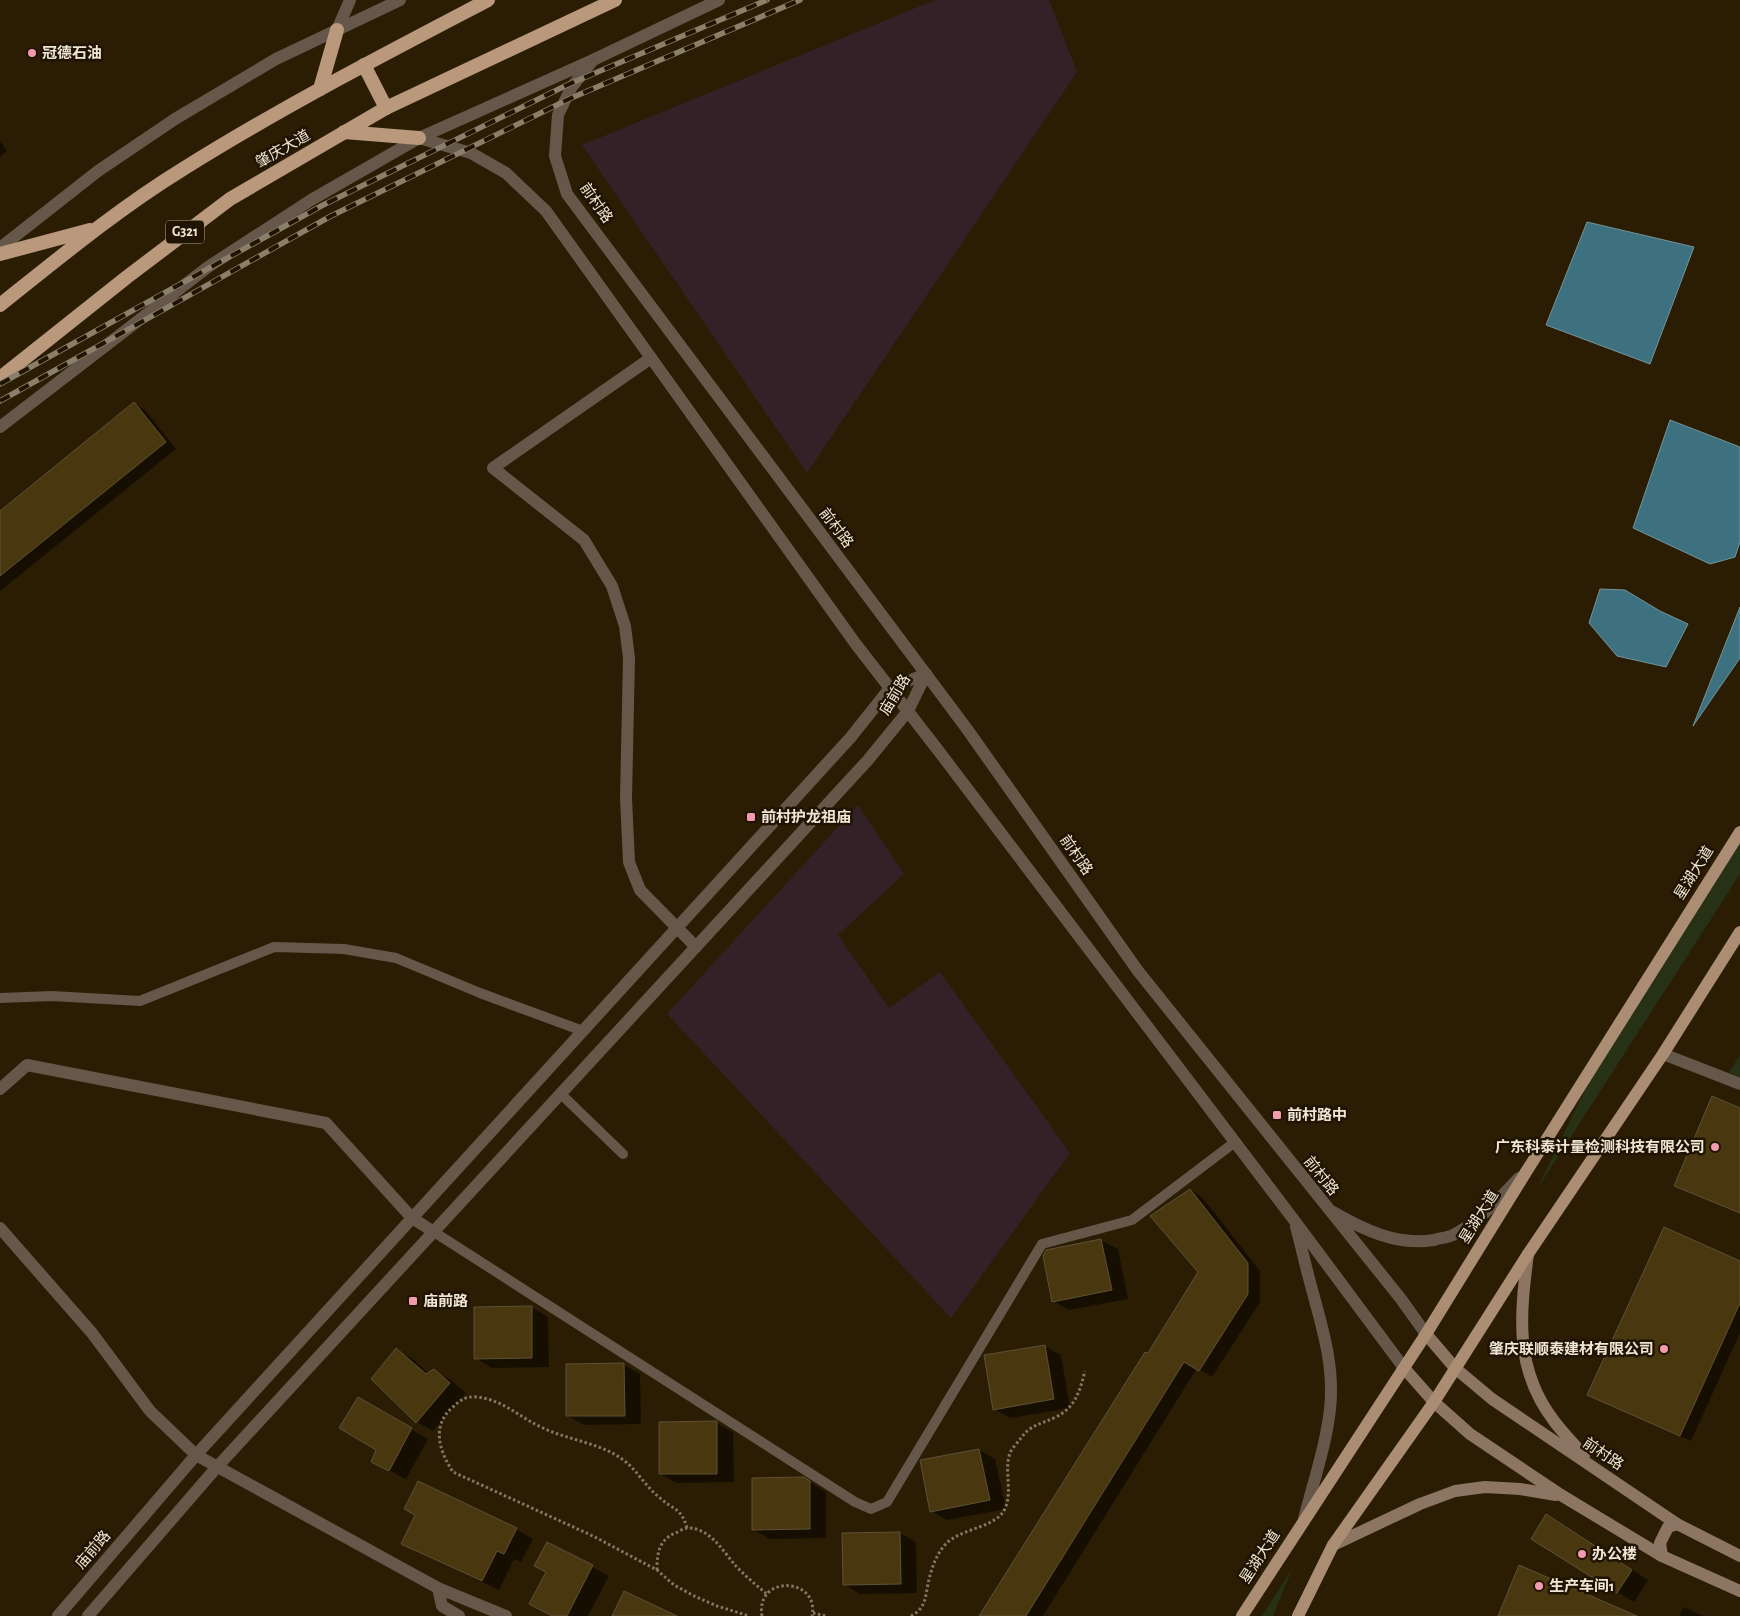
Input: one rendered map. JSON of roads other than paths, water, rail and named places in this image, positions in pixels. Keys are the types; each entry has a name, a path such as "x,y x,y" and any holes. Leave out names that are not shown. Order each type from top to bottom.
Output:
{"highway":[{"path":"0,304 96,229 182,169 320,89 488,0"},
{"name":"肇庆大道","path":"0,378 127,276 230,199 386,108 614,0"},
{"path":"320,89 337,30"},
{"path":"364,66 386,108"},
{"path":"344,132 419,138"},
{"path":"0,254 96,229"}],"main road":[{"name":"星湖大道","path":"1242,1616 1426,1334 1740,832"},
{"path":"1298,1616 1334,1546 1434,1402 1528,1254 1662,1054 1740,932"},
{"path":"1528,1254 1522,1300 1521,1334 1525,1362 1536,1392 1553,1420 1596,1469"},
{"name":"前村路","path":"1426,1334 1455,1368 1492,1399 1677,1524 1740,1556"},
{"path":"1404,1368 1434,1402 1470,1434 1561,1496 1662,1556 1740,1591"},
{"path":"1334,1546 1420,1504 1455,1491 1485,1487 1520,1489 1561,1496"},
{"path":"1662,1556 1660,1543 1668,1527 1677,1524"}],"street":[{"path":"337,30 350,0"},
{"path":"0,248 98,171 175,119 276,59 400,0"},
{"path":"0,427 208,267 311,200 419,138 594,60 719,0"},
{"name":"前村路","path":"594,60 571,88 558,115 555,156 567,194 968,729 1138,971 1426,1334"},
{"path":"419,138 471,153 480,158 506,173 546,211 855,643 1236,1142 1404,1368"},
{"path":"651,358 493,468 584,540 612,586 625,626 628,658 626,798 629,862 640,890 696,947"},
{"name":"庙前路","path":"58,1616 196,1455 851,736 890,688 926,674"},
{"name":"庙前路","path":"88,1616 217,1467 868,760 908,711 926,674"},
{"path":"1662,1054 1740,1084"},
{"path":"0,1089 27,1065 326,1123 412,1218 434,1232"},
{"path":"1325,1206 1360,1227 1392,1239 1422,1242 1451,1236 1480,1217 1526,1172"},
{"path":"1294,1220 1321,1318 1331,1377 1330,1408 1323,1445 1304,1520"},
{"path":"0,1228 92,1333 150,1412 196,1455 438,1588 506,1616"},
{"path":"438,1588 442,1606 459,1616"}],"lane":[{"path":"0,998 52,996 140,1001 274,947 344,949 396,958 480,993 582,1031"},
{"path":"561,1094 623,1154"},
{"path":"434,1232 855,1502 871,1509 887,1502 1042,1244 1132,1220 1236,1142"}],"water":[{"path":"1587,222 1694,247 1650,364 1546,325"},
{"path":"1670,420 1740,447 1740,542 1735,557 1710,564 1633,528"},
{"path":"1600,589 1625,590 1660,611 1688,624 1666,667 1617,656 1589,623"},
{"path":"1740,607 1740,658 1693,726"}],"railway":[{"path":"0,384 323,205 567,85 767,0"},
{"path":"0,401 331,216 569,99 800,0"}],"place":[{"name":"冠德石油","path":"32,53"},
{"name":"前村护龙祖庙","path":"751,817"},
{"name":"前村路中","path":"1277,1115"},
{"name":"广东科泰计量检测科技有限公司","path":"1715,1147"},
{"name":"庙前路","path":"413,1301"},
{"name":"肇庆联顺泰建材有限公司","path":"1664,1349"},
{"name":"办公楼","path":"1582,1554"},
{"name":"生产车间1","path":"1539,1586"}]}
